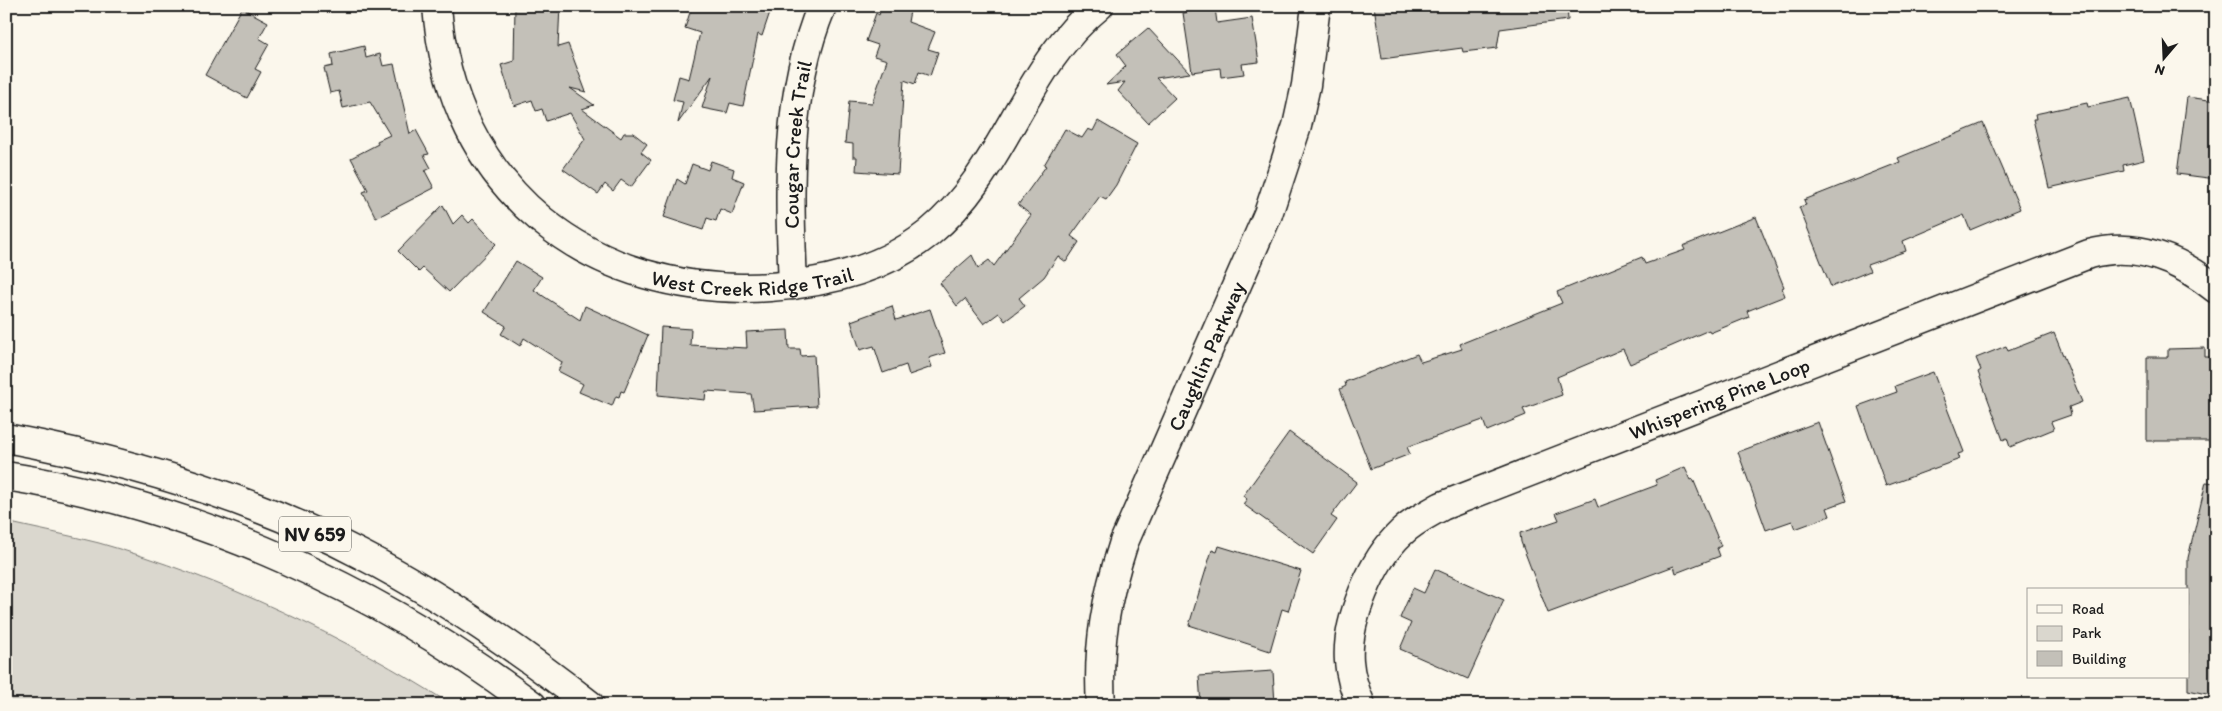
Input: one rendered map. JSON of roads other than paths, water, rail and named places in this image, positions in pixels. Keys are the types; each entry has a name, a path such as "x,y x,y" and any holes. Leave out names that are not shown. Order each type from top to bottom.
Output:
{"street":[{"name":"West Creek Ridge Trail","path":"438,6 446,69 460,112 482,151 509,190 543,222 581,248 617,266 660,280 709,287 752,288 793,285 842,277 872,266 900,252 929,233 953,211 974,186 994,158 1046,65 1065,39 1099,6"},
{"name":"Cougar Creek Trail","path":"793,285 792,129 796,96 813,26 822,6"},
{"name":"Caughlin Parkway","path":"1100,705 1101,633 1112,578 1124,542 1274,198 1296,126 1306,85 1316,6"},
{"name":"Whispering Pine Loop","path":"1361,705 1354,685 1349,660 1353,624 1362,596 1378,563 1394,540 1421,517 1442,506 2096,252 2128,249 2153,254 2194,271 2216,289"},
{"name":"NV 659","path":"6,438 82,452 183,481 298,526 360,554 441,600 523,653 590,705"},
{"name":"NV 659","path":"6,476 42,482 140,507 236,539 286,560 377,605 436,638 532,705"}]}
